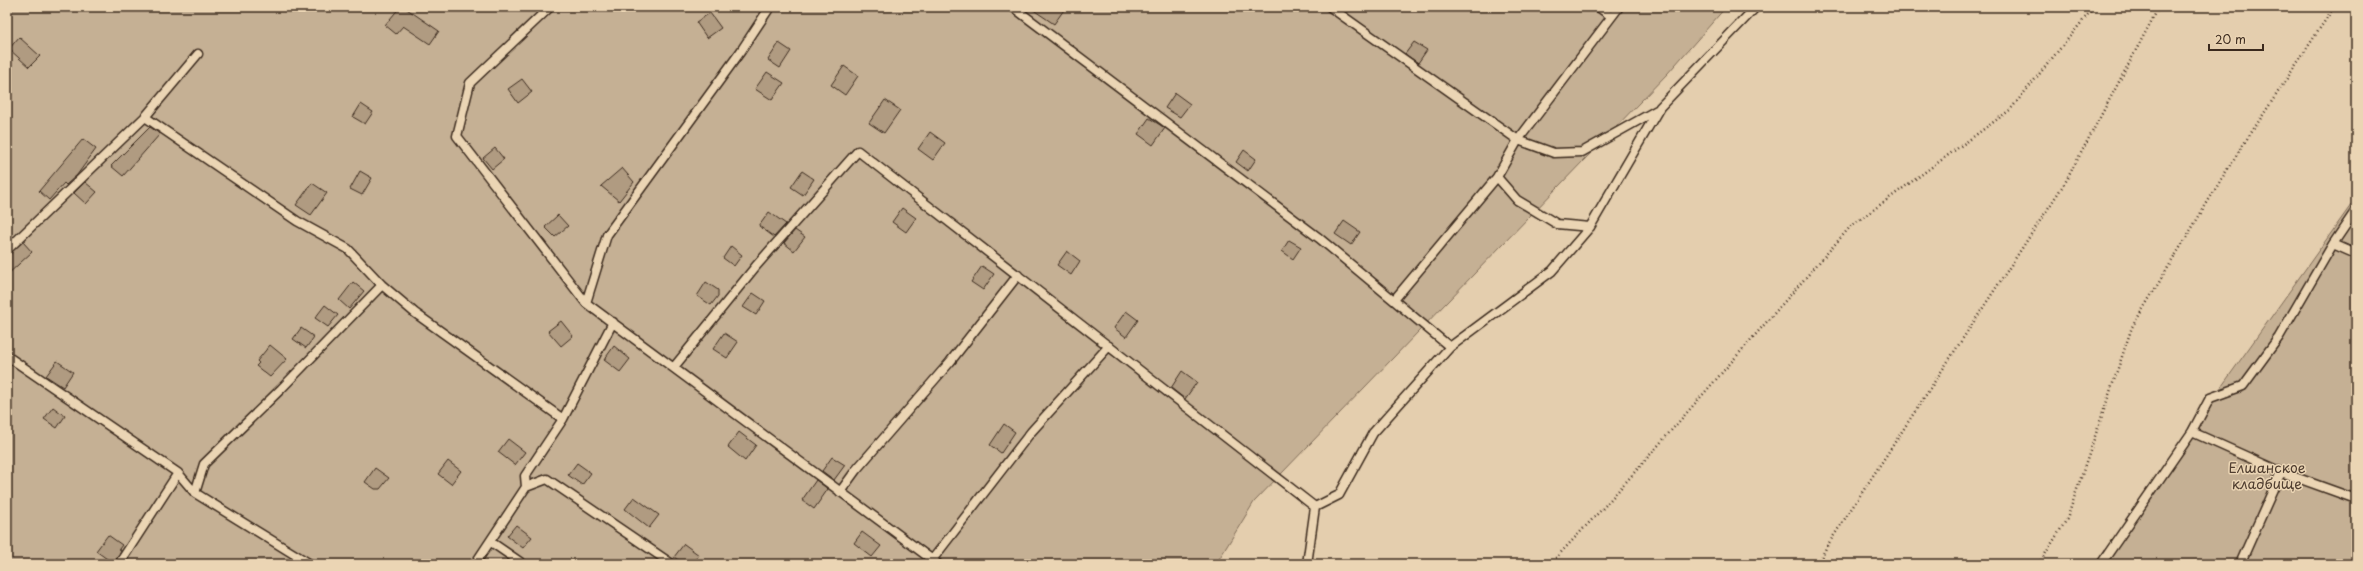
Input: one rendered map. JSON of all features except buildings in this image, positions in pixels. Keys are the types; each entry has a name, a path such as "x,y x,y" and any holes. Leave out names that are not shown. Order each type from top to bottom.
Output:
{"lane":[{"path":"550,7 470,83 457,136 586,303 935,562 1031,432 1109,346"},
{"path":"586,303 607,235 741,51 770,7"},
{"path":"1013,7 1319,238 1450,347"},
{"path":"1330,7 1518,140 1554,153 1582,152 1658,110"},
{"path":"1598,7 1611,16"},
{"path":"1394,300 1497,177 1518,140 1618,7"},
{"path":"1315,507 1339,495 1373,433 1450,347 1552,270 1590,227 1658,110 1756,7"},
{"path":"7,250 145,117 198,54"},
{"path":"145,117 297,221 348,249 382,285 415,313 563,418"},
{"path":"674,367 756,266 858,151 1315,507"},
{"path":"1497,177 1517,200 1557,224 1590,227"},
{"path":"2101,564 2192,432 2210,398 2243,386 2279,338 2333,244 2356,210"},
{"path":"2333,244 2356,254"},
{"path":"840,492 856,470 950,362 1018,275"},
{"path":"195,494 204,464 281,389 382,285"},
{"path":"526,487 525,476 563,418 613,322"},
{"path":"7,356 178,474 195,494 310,564"},
{"path":"2192,432 2281,472 2356,499"},
{"path":"2240,564 2281,472"},
{"path":"119,564 178,474"},
{"path":"475,564 526,487 547,479 672,564"},
{"path":"1307,564 1315,507"},
{"path":"491,542 523,564"}],"path":[{"path":"1550,564 1604,507 1851,226 2010,110 2094,7"},
{"path":"1818,564 1827,546 2066,181 2159,7"},
{"path":"2039,564 2067,519 2132,327 2230,166 2334,7"}],"green space":[{"path":"7,7 1726,7 1668,73 1254,502 1216,564 7,564"},
{"name":"Елшанское кладбище","path":"2356,198 2356,564 2095,564"}]}
